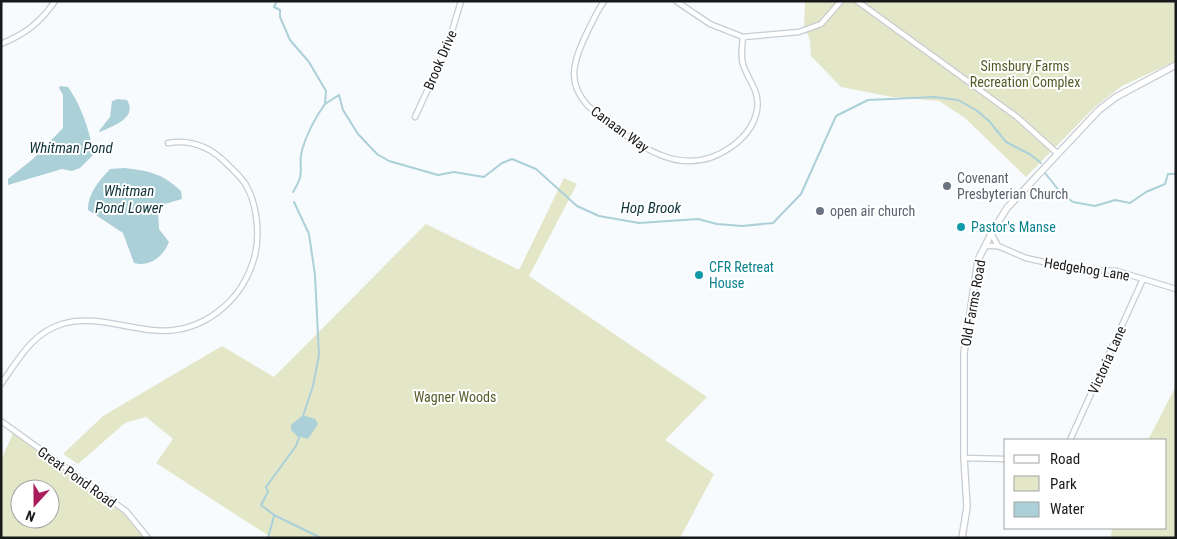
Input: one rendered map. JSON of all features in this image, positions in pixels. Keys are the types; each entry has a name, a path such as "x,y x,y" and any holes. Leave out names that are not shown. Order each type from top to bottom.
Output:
{"street":[{"path":"1,44 24,34 39,22 55,1"},
{"name":"Brook Drive","path":"415,117 447,48 461,1"},
{"name":"Canaan Way","path":"604,1 574,63 576,89 581,98 593,110 649,151 664,158 689,161 716,156 733,145 748,131 754,122 758,103 757,92 743,66 743,37"},
{"path":"676,1 710,24 743,37 799,32 821,24 842,1"},
{"path":"857,1 1017,117 1057,154"},
{"name":"Old Farms Road","path":"962,538 967,507 964,458 964,353 978,260 991,233 1020,191 1099,110 1116,97 1176,65"},
{"path":"1,384 30,342 46,330 62,324 91,320 150,330 179,329 217,314 224,309 240,289 251,270 257,244 256,218 246,184 222,158 202,145 184,141 168,143"},
{"path":"991,233 998,246"},
{"name":"Hedgehog Lane","path":"985,246 998,246 1045,263 1075,269 1117,271 1176,289"},
{"name":"Victoria Lane","path":"1070,439 1143,279"},
{"name":"Great Pond Road","path":"1,421 126,511 148,538"},
{"path":"964,458 1004,459"}],"green space":[{"name":"Simsbury Farms Recreation Complex","path":"805,1 1176,1 1176,61 1122,86 1095,107 1026,177 965,118 939,101 892,97 841,87 811,56 810,41 804,25"},
{"name":"Wagner Woods","path":"564,178 577,184 529,276 707,397 665,440 714,474 680,538 272,538 156,463 173,439 146,417 125,423 78,464 63,454 103,416 222,346 274,377 426,224 519,270"},
{"path":"1176,386 1176,538 1110,538 1113,529 1167,529 1167,439 1149,439"},
{"path":"14,431 126,511 148,538 1,538 1,460"}],"water":[{"name":"Whitman Pond","path":"60,86 68,87 77,102 88,129 93,155 80,168 72,171 62,169 8,185 8,179 34,158 63,128 63,95 59,88"},
{"path":"118,99 127,100 130,106 127,116 117,124 100,132 110,117 112,101"},
{"name":"Whitman Pond Lower","path":"124,168 155,174 168,180 181,191 182,199 165,204 158,210 159,229 169,242 160,256 145,264 134,263 123,233 88,210 92,193 102,178 110,169"},
{"path":"303,415 315,419 318,424 308,439 297,436 291,430 291,425"}],"waterway":[{"name":"Hop Brook","path":"277,1 274,7 280,10 280,17 290,40 309,62 326,91 325,104 339,95 343,110 358,134 377,154 389,161 438,175 454,172 484,177 502,163 512,159 536,169 577,206 599,216 639,223 698,219 717,224 742,226 773,223 801,194 836,116 868,100 934,97 958,100 976,110 989,121 1006,142 1031,155 1041,163"},
{"path":"293,192 300,179 301,157 304,144 325,104"},
{"name":"Hop Brook","path":"1045,173 1061,193 1073,202 1095,206 1115,200 1130,203 1146,192 1165,184 1168,174 1176,174"},
{"path":"294,202 309,234 315,275 319,355 313,386 303,416"},
{"path":"300,435 296,446 266,487 268,492 261,505 274,515 321,538"},
{"path":"268,538 274,516"}],"place":[{"name":"Covenant Presbyterian Church","path":"947,186"},
{"name":"open air church","path":"820,211"},
{"name":"Pastor's Manse","path":"961,227"},
{"name":"CFR Retreat House","path":"699,275"}]}
